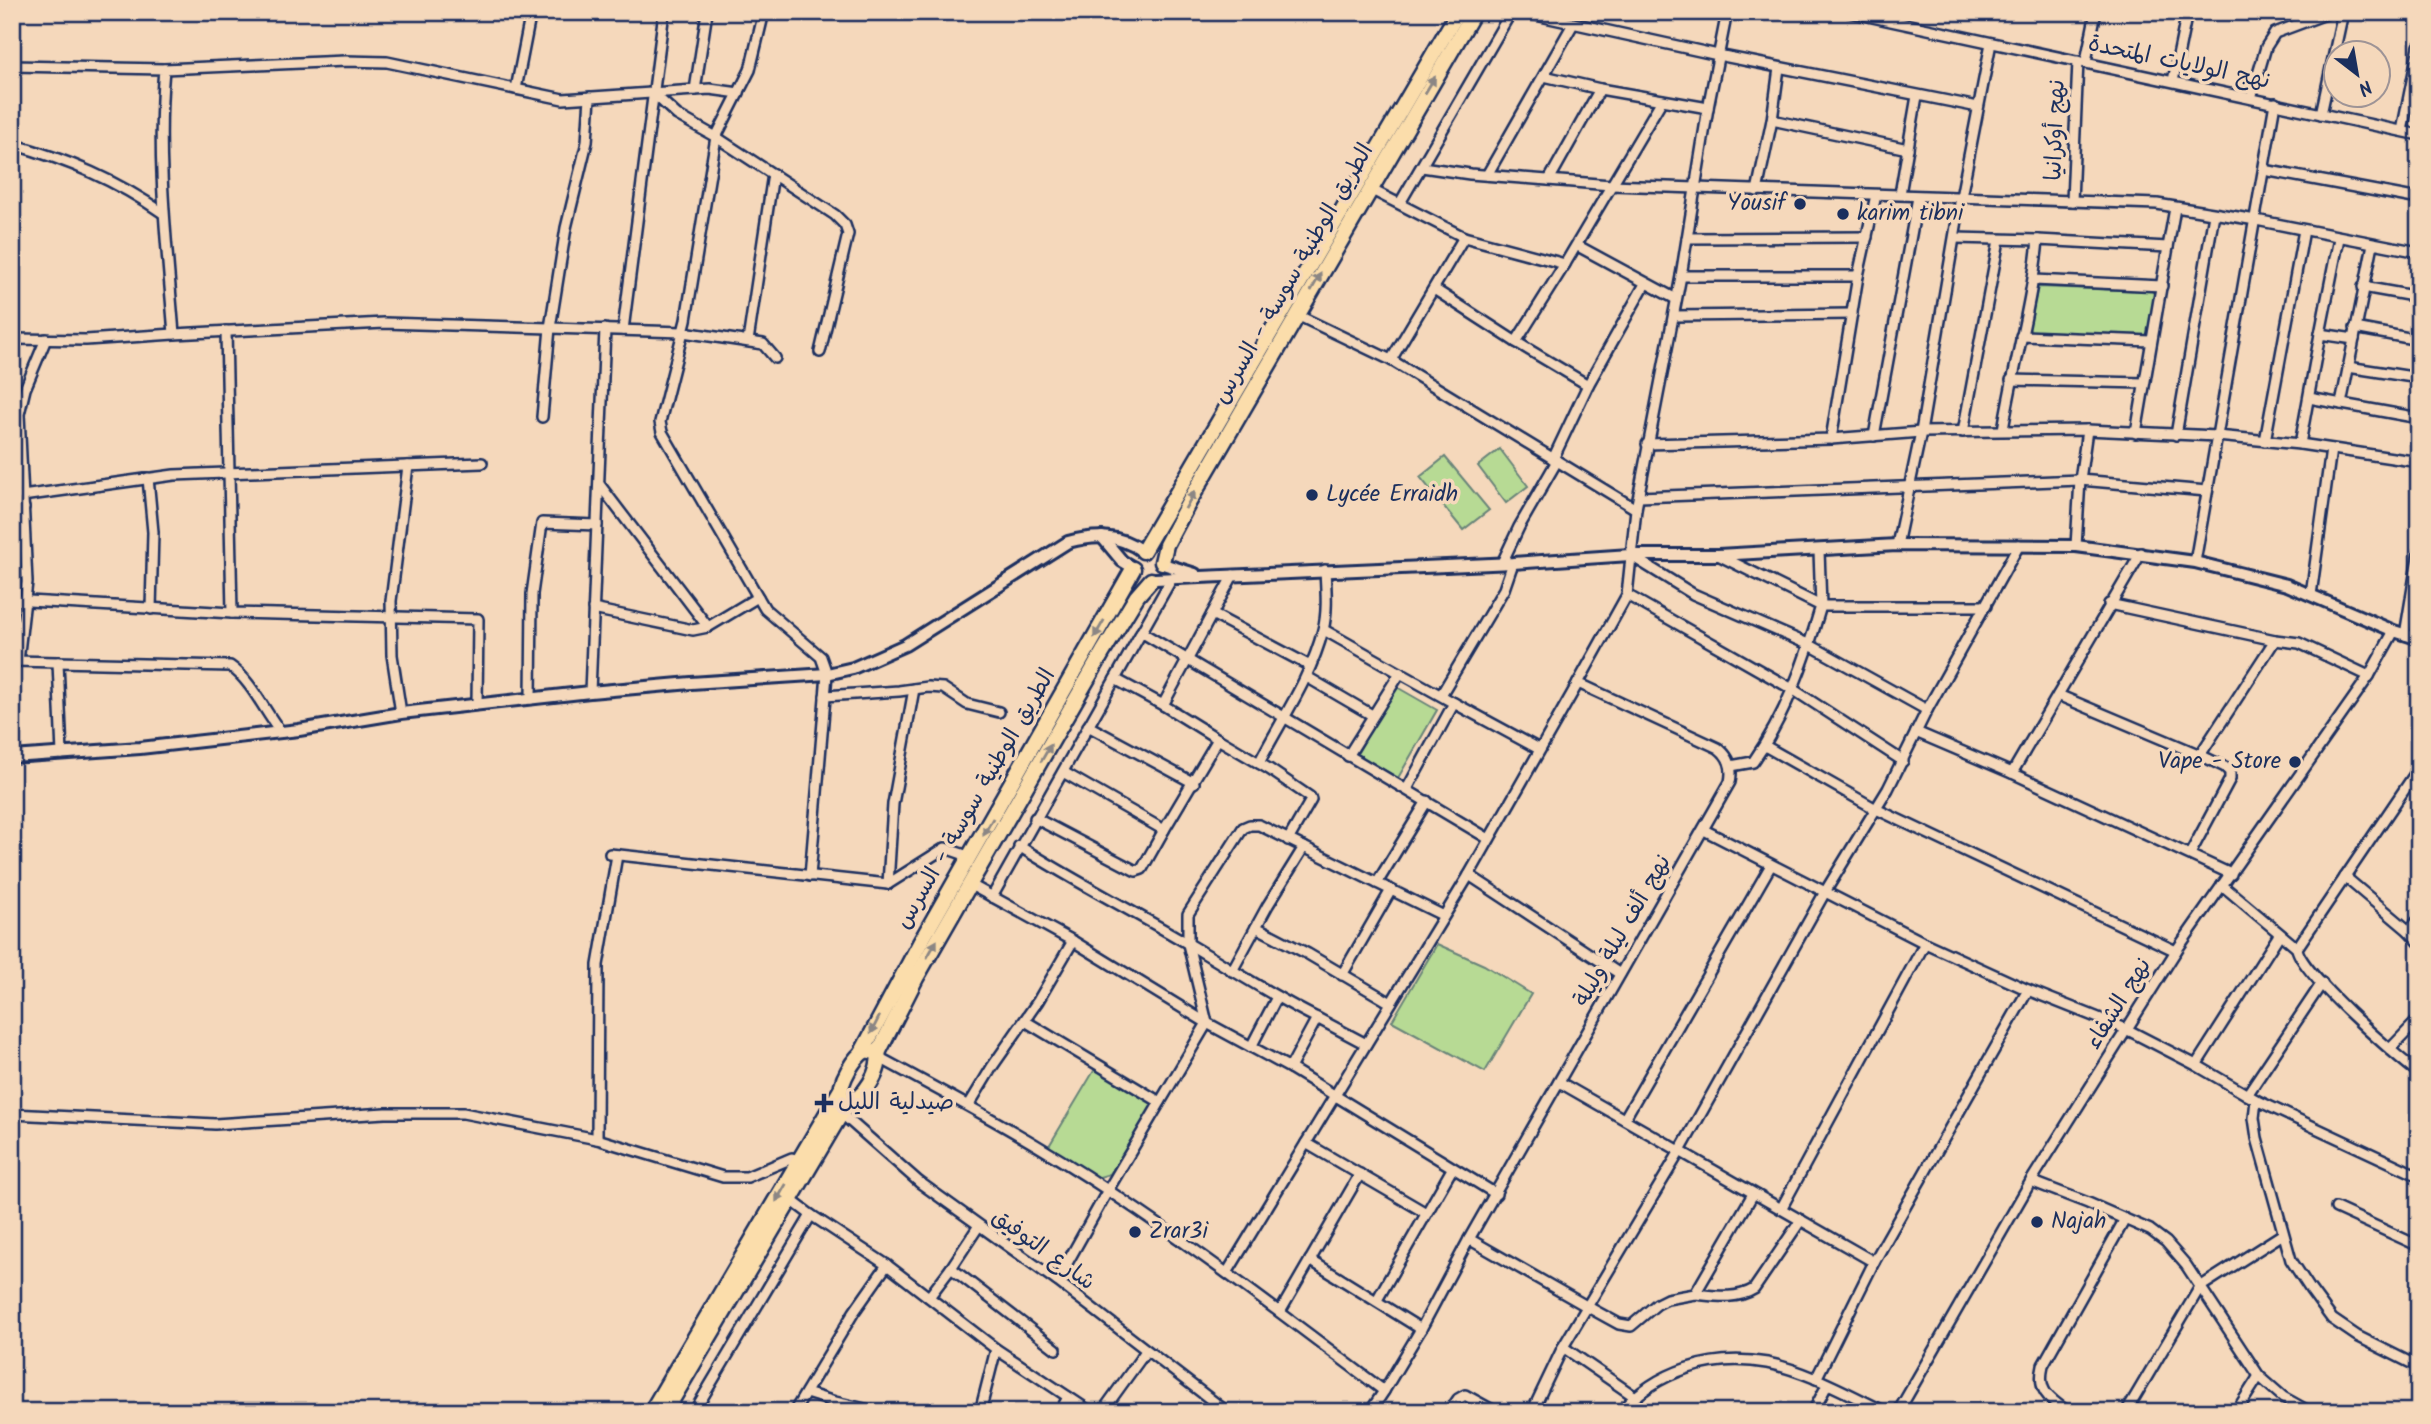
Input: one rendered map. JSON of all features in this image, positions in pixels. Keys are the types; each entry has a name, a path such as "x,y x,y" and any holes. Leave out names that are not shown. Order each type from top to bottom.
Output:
{"highway":[{"name":"الطريق الوطنية سوسة - السرس","path":"1142,551 1458,12"},
{"name":"الطريق الوطنية سوسة - السرس","path":"1162,563 1166,545 1189,502 1474,12"},
{"path":"1142,551 1157,554 1162,563 1160,573 1153,579 1138,577 1132,568 1134,558 1142,551"},
{"name":"الطريق الوطنية سوسة - السرس","path":"1132,568 849,1071 843,1103 859,1098 877,1068 879,1056 916,978 969,884 1103,652 1137,596 1153,579"},
{"path":"862,1052 870,1049 879,1056"},
{"path":"651,1412 800,1160 843,1103"},
{"path":"665,1412 791,1200 843,1103"}],"street":[{"path":"516,89 531,12"},
{"path":"623,330 664,12"},
{"path":"695,90 708,12"},
{"path":"765,12 750,70 716,137 683,332 660,422 662,432 765,609 821,657 827,674 810,876"},
{"path":"1400,203 1511,12"},
{"path":"1522,12 1779,68 1978,107"},
{"path":"1227,1273 1442,915 1469,875 1627,595 1636,509 1647,444 1674,317 1708,108 1727,12"},
{"name":"نهج الولايات المتحدة","path":"1849,12 2419,135"},
{"name":"نهج أوكرانيا","path":"2073,201 2082,61 2096,12"},
{"path":"2173,81 2187,12"},
{"path":"2251,98 2266,47 2275,33 2331,12"},
{"path":"2321,114 2343,12"},
{"path":"1488,175 1573,24"},
{"path":"1897,545 1921,432 1961,197 1991,43"},
{"path":"2402,131 2419,46"},
{"path":"12,66 164,69 345,61 387,62 563,99 710,89 738,93"},
{"path":"1757,191 1772,120 1779,68"},
{"path":"164,69 161,108 163,213 174,334"},
{"path":"1544,76 1708,108"},
{"path":"1549,180 1600,89"},
{"path":"653,93 677,115 773,174 835,215 845,225 849,234 820,352"},
{"path":"1900,194 1917,96"},
{"path":"542,417 550,328 566,228 587,142 590,97"},
{"path":"1516,342 1578,246 1662,100"},
{"path":"2194,562 2275,103"},
{"path":"1772,120 1908,149"},
{"path":"12,144 66,161 120,184 163,213"},
{"path":"1423,167 1611,185 2157,204 2256,220 2419,252"},
{"path":"2264,170 2419,199"},
{"path":"748,341 773,174"},
{"path":"1370,189 1464,237 1566,264"},
{"path":"1831,439 1858,276 1876,195"},
{"path":"1874,436 1918,197"},
{"path":"2136,433 2175,208"},
{"path":"2176,435 2214,214"},
{"path":"2265,441 2304,230"},
{"path":"1391,360 1464,237"},
{"path":"1687,238 1867,237"},
{"path":"2300,444 2339,237"},
{"path":"1955,238 2168,247"},
{"path":"1963,432 1999,240"},
{"path":"2003,430 2011,380 2034,280 2038,240"},
{"path":"2341,404 2373,244"},
{"path":"1578,246 1676,299"},
{"path":"1681,276 1858,276"},
{"path":"2034,280 2162,286"},
{"path":"1441,695 1504,589 1507,563 1588,384 1645,284"},
{"path":"2363,287 2419,297"},
{"path":"1434,289 1588,384"},
{"path":"1674,317 1852,314"},
{"path":"1297,316 1391,360 1636,509"},
{"path":"12,339 86,340 384,323 683,332 763,344 775,358"},
{"path":"2355,328 2419,340"},
{"path":"590,692 605,330"},
{"path":"226,331 232,613"},
{"path":"2320,334 2354,339"},
{"path":"2021,337 2151,341"},
{"path":"46,339 25,389 19,414 16,466 26,526 26,601 15,662 230,666 247,681 266,714 281,732"},
{"path":"2348,367 2419,378"},
{"path":"2011,380 2144,383"},
{"path":"2309,398 2419,418"},
{"path":"1647,444 1831,439 1921,432 2087,430 2217,436 2300,444 2419,462"},
{"path":"2076,546 2080,481 2087,430"},
{"path":"2311,595 2331,449"},
{"path":"22,496 148,478 229,472 482,463"},
{"path":"401,713 392,655 391,601 408,466"},
{"path":"148,478 153,532 151,609"},
{"path":"1639,497 2080,481 2207,491"},
{"path":"598,483 708,627"},
{"path":"12,516 24,508"},
{"path":"531,698 532,594 542,523 597,525"},
{"path":"12,757 140,748 281,732 401,713 531,698 691,682 827,674 853,668 905,645 1068,542 1102,537 1129,543 1142,551"},
{"path":"1102,537 1122,561 1132,568"},
{"path":"1153,579 1630,555 1819,551 1897,545 2076,546 2194,562 2287,585 2419,639"},
{"path":"1532,1412 1563,1347 1680,1151 1825,891 1876,810 1927,710 2019,545"},
{"path":"1578,683 1718,748 1728,758 1731,766 1753,762 1765,746 1794,690 1810,645 1821,606 1819,551"},
{"name":"نهج الشفاء","path":"1898,1412 2031,1181 2176,951 2399,633 2419,551"},
{"path":"2012,773 2141,553"},
{"path":"1630,555 1693,594 1810,645 1927,710"},
{"path":"1718,555 1821,606 1986,606"},
{"path":"1162,563 1201,575"},
{"path":"1259,763 1307,677 1324,630 1325,570"},
{"path":"1163,705 1233,575"},
{"path":"992,897 1172,578"},
{"path":"1627,595 1794,690 1903,761"},
{"path":"593,609 693,630 708,627 758,597"},
{"path":"12,600 232,613 478,619 477,704"},
{"path":"2109,604 2299,643 2369,676"},
{"path":"1212,614 1310,666"},
{"path":"1324,630 1539,750"},
{"path":"1141,632 1489,839"},
{"path":"2200,755 2275,640"},
{"path":"58,662 62,754"},
{"path":"1348,756 1400,673"},
{"path":"1307,677 1372,715"},
{"path":"1115,679 1259,763 1311,799 1288,840"},
{"path":"825,696 943,688 967,704 999,712"},
{"path":"888,884 893,804 914,689"},
{"path":"2058,695 2200,755 2230,772 2230,779 2190,854"},
{"path":"1407,789 1454,703"},
{"path":"1088,726 1194,783"},
{"path":"1916,732 2231,874"},
{"path":"1035,818 1136,871 1142,869 1218,739"},
{"path":"1765,746 1876,810 2176,951"},
{"name":"نهج ألف ليلة وليلة","path":"1370,1412 1421,1329 1469,1240 1704,830 1730,782 1731,766"},
{"path":"2297,948 2419,768"},
{"path":"1063,772 1164,830"},
{"path":"1377,883 1427,801"},
{"path":"1057,1281 1108,1189 1207,1023 1188,944 1188,914 1243,828 1259,825 1442,915"},
{"path":"1704,830 1925,943 2028,990 2126,1029 2196,1065 2251,1098 2419,1176"},
{"path":"1019,846 1231,971 1366,1045"},
{"path":"1231,971 1304,847"},
{"path":"597,1139 598,965 614,854 888,884 945,848 971,857"},
{"path":"1625,1118 1772,866"},
{"path":"1469,875 1620,974"},
{"path":"2345,877 2419,942"},
{"path":"969,884 1073,941 1207,1023 1290,1068 1496,1194"},
{"path":"2222,885 2297,948 2301,962 2390,1049 2419,1073"},
{"path":"1342,975 1391,890"},
{"path":"2409,931 2419,919"},
{"path":"1255,927 1391,1003"},
{"path":"2196,1065 2279,935"},
{"path":"969,1105 992,1066 1025,1021 1073,941"},
{"path":"1782,1209 1925,943"},
{"path":"2322,983 2251,1098 2257,1138 2291,1260 2332,1319 2357,1336 2419,1367"},
{"path":"1816,1379 1874,1262 2028,990"},
{"path":"1251,1047 1277,997"},
{"path":"1290,1068 1317,1018"},
{"path":"2390,1049 2419,1020"},
{"path":"1025,1021 1160,1102"},
{"path":"879,1056 969,1105 1108,1189 1227,1273 1384,1391"},
{"path":"1559,1082 1874,1262"},
{"name":"شارع التوفيق","path":"843,1103 919,1182 978,1227 1057,1281 1227,1412"},
{"path":"12,1114 215,1124 385,1113 463,1113 597,1139 723,1177 747,1177 792,1158 800,1160"},
{"path":"1306,1143 1426,1213"},
{"path":"1377,1300 1452,1168"},
{"path":"1280,1312 1360,1174"},
{"path":"2031,1181 2150,1230 2166,1242 2186,1265 2259,1376 2283,1396 2310,1412"},
{"path":"1695,1294 1753,1194"},
{"path":"791,1200 887,1265 996,1349 1091,1412"},
{"path":"2336,1208 2419,1246"},
{"path":"694,1412 811,1215"},
{"path":"2068,1412 2044,1392 2040,1378 2043,1365 2125,1219"},
{"path":"1469,1240 1619,1324 1631,1326 1667,1299 1695,1294 1728,1297 1746,1294 1754,1289 1801,1220"},
{"path":"929,1297 978,1227"},
{"path":"2126,1412 2200,1287 2283,1234"},
{"path":"1310,1260 1421,1329"},
{"path":"794,1412 854,1312 887,1265"},
{"path":"951,1268 1056,1349"},
{"path":"1563,1347 1634,1396"},
{"path":"980,1412 996,1349"},
{"path":"1102,1412 1146,1351"},
{"path":"1620,1412 1634,1396 1694,1364 1723,1360 1767,1363 1816,1379 1886,1412"},
{"path":"2236,1412 2259,1376"},
{"path":"1812,1412 1827,1385"},
{"path":"806,1393 878,1412"},
{"path":"1449,1412 1465,1395 1496,1412"},
{"path":"1060,1412 1068,1397"}],"green space":[{"path":"2038,287 2152,291 2155,295 2148,335 2032,334 2028,329"},
{"path":"1500,449 1528,486 1506,503 1478,466"},
{"path":"1445,457 1489,510 1463,530 1420,477"},
{"path":"1395,686 1437,710 1398,778 1357,754"},
{"path":"1437,944 1484,965 1531,994 1485,1072 1392,1021"},
{"path":"1095,1069 1154,1103 1110,1174 1096,1178 1049,1146"}],"place":[{"name":"Yousif","path":"1800,204"},
{"name":"karim tibni","path":"1843,214"},
{"name":"Lycée Erraidh","path":"1312,495"},
{"name":"Vape - Store","path":"2295,762"},
{"name":"صيدلية الليل","path":"824,1103"},
{"name":"Najah","path":"2037,1222"},
{"name":"Zrar3i","path":"1135,1232"}]}
